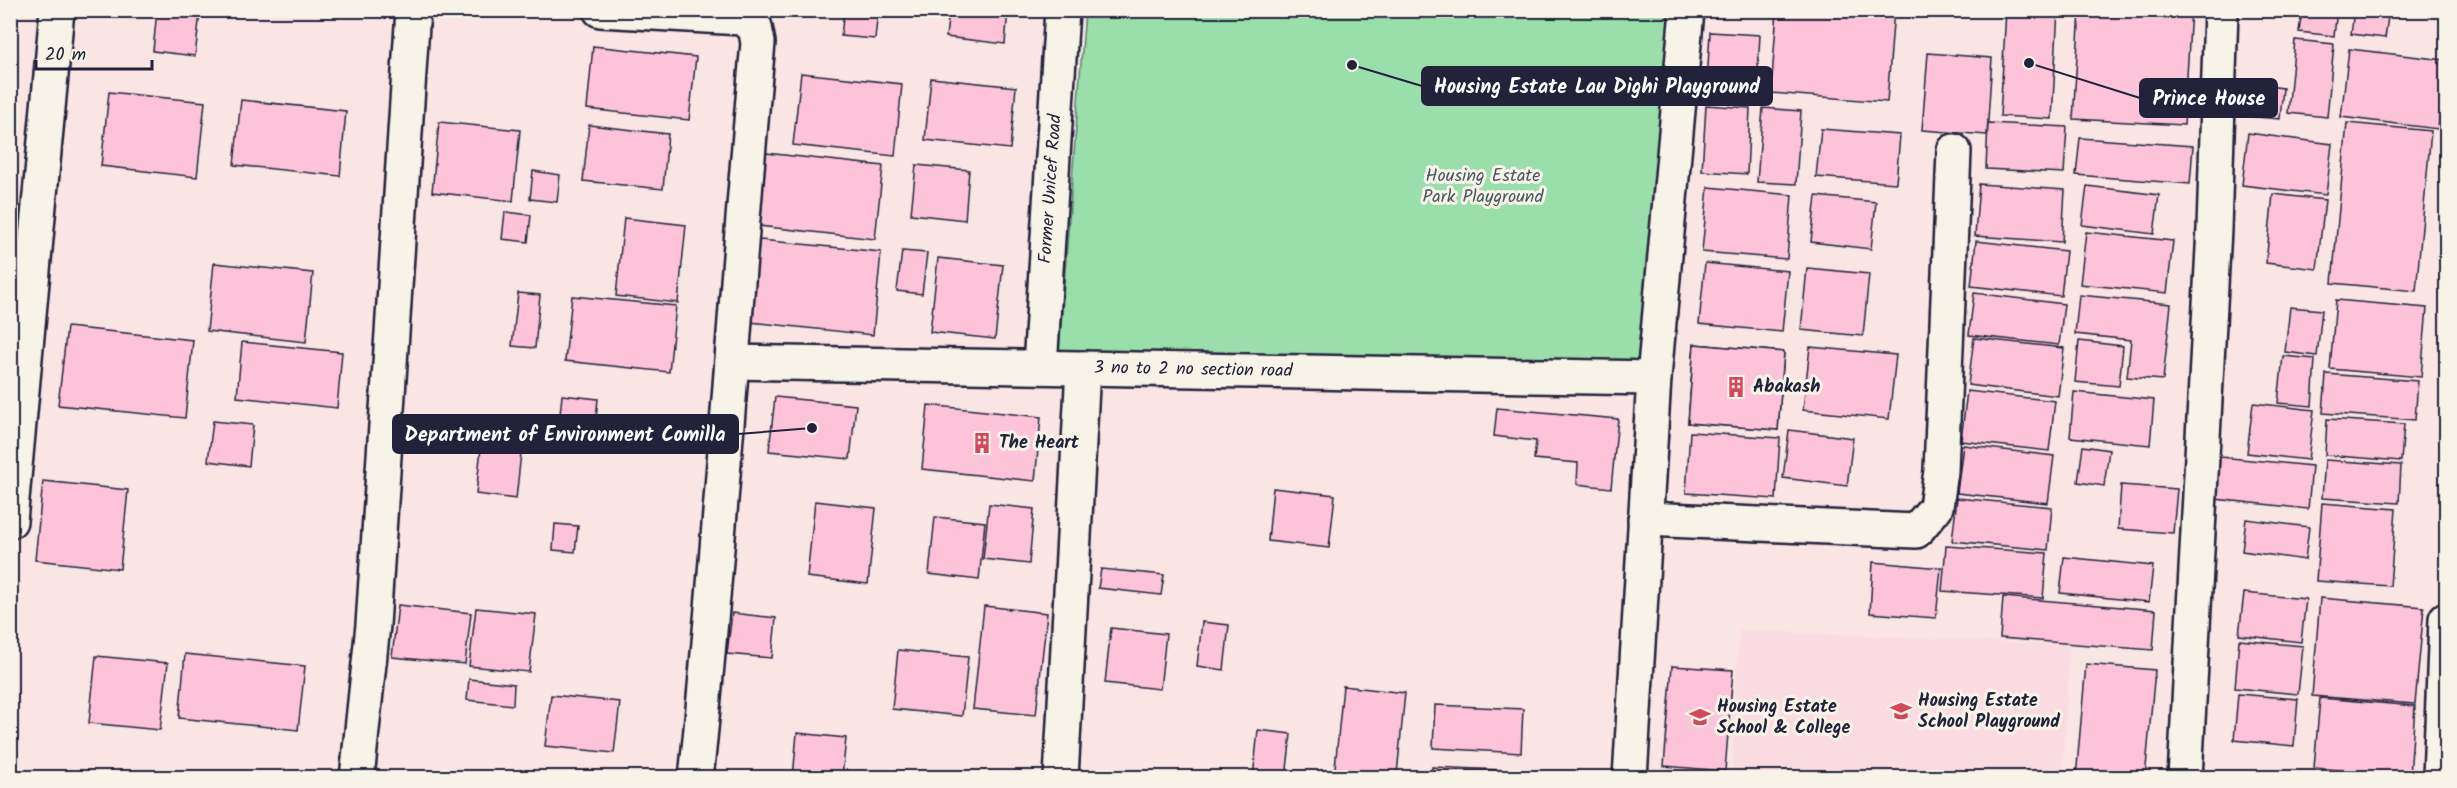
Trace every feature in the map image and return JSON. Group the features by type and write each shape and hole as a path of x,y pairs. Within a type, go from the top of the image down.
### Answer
{"street":[{"path":"10,521 57,10"},
{"path":"357,777 373,625 412,10"},
{"path":"600,10 742,18 755,27 758,43 744,193 720,528 696,777"},
{"name":"Former Unicef Road","path":"1040,367 1062,10"},
{"path":"1630,777 1654,378 1687,10"},
{"path":"2185,777 2214,229 2221,10"},
{"path":"1645,519 1916,531 1936,507 1941,459 1954,151"},
{"name":"3 no to 2 no section road","path":"732,362 1654,378"},
{"path":"1061,777 1083,368"},
{"path":"2440,777 2446,620"}],"shaded area":[{"name":"Housing Estate School Playground","path":"1739,630 2070,645 2062,777 1732,777"}],"green space":[{"name":"Housing Estate Park Playground","path":"1085,11 1680,11 1645,368 1059,350"}],"building":[{"path":"157,10 200,13 195,56 153,51"},
{"path":"844,10 878,10 875,39 841,36"},
{"path":"949,10 1008,10 1005,44 946,37"},
{"path":"1777,10 1894,10 1887,102 1771,93"},
{"path":"2006,10 2058,10 2052,119 2000,116"},
{"path":"2080,10 2191,10 2184,125 2073,119"},
{"path":"2302,10 2337,10 2334,36 2299,32"},
{"path":"2354,10 2389,10 2385,38 2351,34"},
{"path":"1710,32 1760,35 1756,103 1706,100"},
{"path":"2295,40 2334,44 2327,117 2288,113"},
{"path":"593,46 696,57 689,120 587,109"},
{"path":"2349,49 2445,60 2438,129 2341,117"},
{"path":"1928,53 1992,58 1987,135 1922,130"},
{"path":"801,73 902,84 895,156 793,145"},
{"path":"931,78 1016,87 1010,149 925,140"},
{"path":"2237,82 2283,88 2280,119 2233,115"},
{"path":"109,92 205,102 197,177 101,166"},
{"path":"241,100 346,111 340,176 234,165"},
{"path":"1706,105 1750,108 1747,174 1702,171"},
{"path":"1763,108 1801,111 1796,184 1757,182"},
{"path":"439,122 520,130 513,201 432,192"},
{"path":"1988,123 2067,127 2064,173 1986,169"},
{"path":"2347,123 2431,131 2416,291 2332,283"},
{"path":"589,125 668,134 663,189 583,181"},
{"path":"1821,129 1900,135 1896,183 1816,177"},
{"path":"2248,133 2332,144 2326,195 2242,185"},
{"path":"2080,138 2193,146 2190,184 2076,175"},
{"path":"766,153 883,166 875,239 759,226"},
{"path":"916,165 969,170 965,220 911,214"},
{"path":"533,171 560,175 557,202 530,199"},
{"path":"1979,184 2065,190 2062,242 1975,236"},
{"path":"2087,186 2159,195 2154,234 2082,225"},
{"path":"1708,187 1792,195 1787,259 1702,252"},
{"path":"2273,194 2325,200 2317,269 2266,263"},
{"path":"1816,196 1876,202 1871,249 1811,242"},
{"path":"505,212 531,215 528,242 502,239"},
{"path":"624,218 686,225 678,303 616,296"},
{"path":"2086,232 2173,241 2167,293 2080,284"},
{"path":"749,239 881,252 873,335 740,321"},
{"path":"1976,241 2066,251 2061,296 1971,286"},
{"path":"902,251 927,253 922,294 897,291"},
{"path":"938,258 1003,265 995,339 930,332"},
{"path":"214,263 313,273 306,342 207,331"},
{"path":"1705,263 1788,271 1782,332 1699,324"},
{"path":"1807,268 1869,274 1863,336 1801,330"},
{"path":"518,293 540,295 535,348 512,346"},
{"path":"1974,293 2064,304 2059,345 1969,335"},
{"path":"2079,295 2171,304 2163,380 2127,377 2131,340 2075,334"},
{"path":"572,296 676,306 669,372 565,361"},
{"path":"2336,300 2427,308 2421,377 2330,369"},
{"path":"2290,307 2322,310 2317,356 2285,352"},
{"path":"67,327 193,340 185,418 58,405"},
{"path":"1974,338 2064,348 2058,396 1968,385"},
{"path":"2079,341 2123,346 2119,386 2075,382"},
{"path":"242,342 342,352 337,408 237,397"},
{"name":"Abakash","path":"1694,344 1784,352 1778,430 1688,423"},
{"name":"Abakash","path":"1694,344 1784,352 1778,430 1688,423"},
{"path":"1810,347 1896,355 1889,419 1803,410"},
{"path":"2283,356 2315,359 2312,406 2278,403"},
{"path":"2326,374 2418,381 2415,420 2323,413"},
{"path":"1967,391 2055,401 2049,451 1961,441"},
{"path":"2074,392 2154,400 2150,445 2070,437"},
{"path":"562,395 598,399 594,439 558,435"},
{"path":"775,397 856,405 850,459 769,451"},
{"path":"2253,403 2314,410 2308,460 2247,453"},
{"name":"The Heart","path":"928,405 1041,417 1035,481 922,469"},
{"path":"1497,408 1618,419 1611,488 1577,484 1578,463 1534,459 1536,441 1494,436"},
{"path":"2327,419 2404,424 2401,461 2325,455"},
{"path":"213,421 253,425 249,466 208,461"},
{"path":"1789,430 1853,438 1847,486 1783,478"},
{"path":"1690,432 1780,438 1776,499 1686,493"},
{"path":"1963,445 2054,456 2048,503 1957,493"},
{"path":"2083,446 2109,450 2104,486 2078,482"},
{"path":"481,448 521,453 516,499 476,494"},
{"path":"2220,457 2312,466 2308,509 2215,499"},
{"path":"2325,460 2401,465 2399,503 2322,498"},
{"path":"43,481 128,490 120,569 35,560"},
{"path":"2121,485 2177,489 2173,533 2118,529"},
{"path":"1273,488 1335,495 1329,548 1268,541"},
{"path":"1957,498 2052,507 2048,550 1952,541"},
{"path":"815,501 876,508 868,584 807,577"},
{"path":"2322,503 2396,509 2390,586 2316,581"},
{"path":"989,504 1034,509 1029,564 983,559"},
{"path":"935,517 985,522 979,580 929,574"},
{"path":"2246,519 2309,527 2305,560 2242,551"},
{"path":"555,524 578,526 575,552 553,550"},
{"path":"1946,546 2047,553 2043,598 1942,591"},
{"path":"2064,557 2153,566 2149,602 2060,593"},
{"path":"1873,562 1941,568 1936,618 1870,613"},
{"path":"1101,569 1164,575 1161,595 1098,588"},
{"path":"2244,593 2306,599 2301,642 2239,635"},
{"path":"2003,597 2156,610 2153,650 2000,638"},
{"path":"2320,598 2424,607 2415,704 2312,696"},
{"path":"398,605 471,613 465,664 392,657"},
{"path":"984,606 1047,613 1036,715 973,709"},
{"path":"476,608 536,614 529,672 469,666"},
{"path":"732,613 776,618 772,658 727,654"},
{"path":"1202,622 1229,625 1224,670 1197,666"},
{"path":"1111,628 1166,634 1160,689 1105,683"},
{"path":"2239,640 2303,646 2298,694 2235,688"},
{"path":"898,650 968,657 962,716 892,709"},
{"path":"185,654 305,666 298,730 179,718"},
{"path":"96,656 168,663 160,730 89,723"},
{"path":"2086,664 2155,670 2145,778 2076,778"},
{"path":"1672,666 1733,670 1725,771 1664,766"},
{"path":"469,679 514,684 513,705 467,700"},
{"path":"1343,686 1405,693 1397,774 1335,768"},
{"path":"2238,694 2298,699 2294,746 2234,740"},
{"path":"551,695 620,702 614,753 545,746"},
{"path":"2320,698 2415,706 2410,776 2314,768"},
{"path":"1435,705 1523,709 1521,753 1433,748"},
{"path":"1258,730 1291,734 1286,778 1253,778"},
{"path":"797,733 846,738 842,778 793,778"},
{"path":"1432,767 1593,774 1593,778 1431,778"}],"place":[{"name":"Prince House","path":"2029,63"},
{"name":"Housing Estate Lau Dighi Playground","path":"1352,65"},
{"name":"Abakash","path":"1736,387"},
{"name":"Department of Environment Comilla","path":"812,428"},
{"name":"The Heart","path":"982,443"},
{"name":"Housing Estate School Playground","path":"1901,711"},
{"name":"Housing Estate School & College","path":"1700,717"}]}
